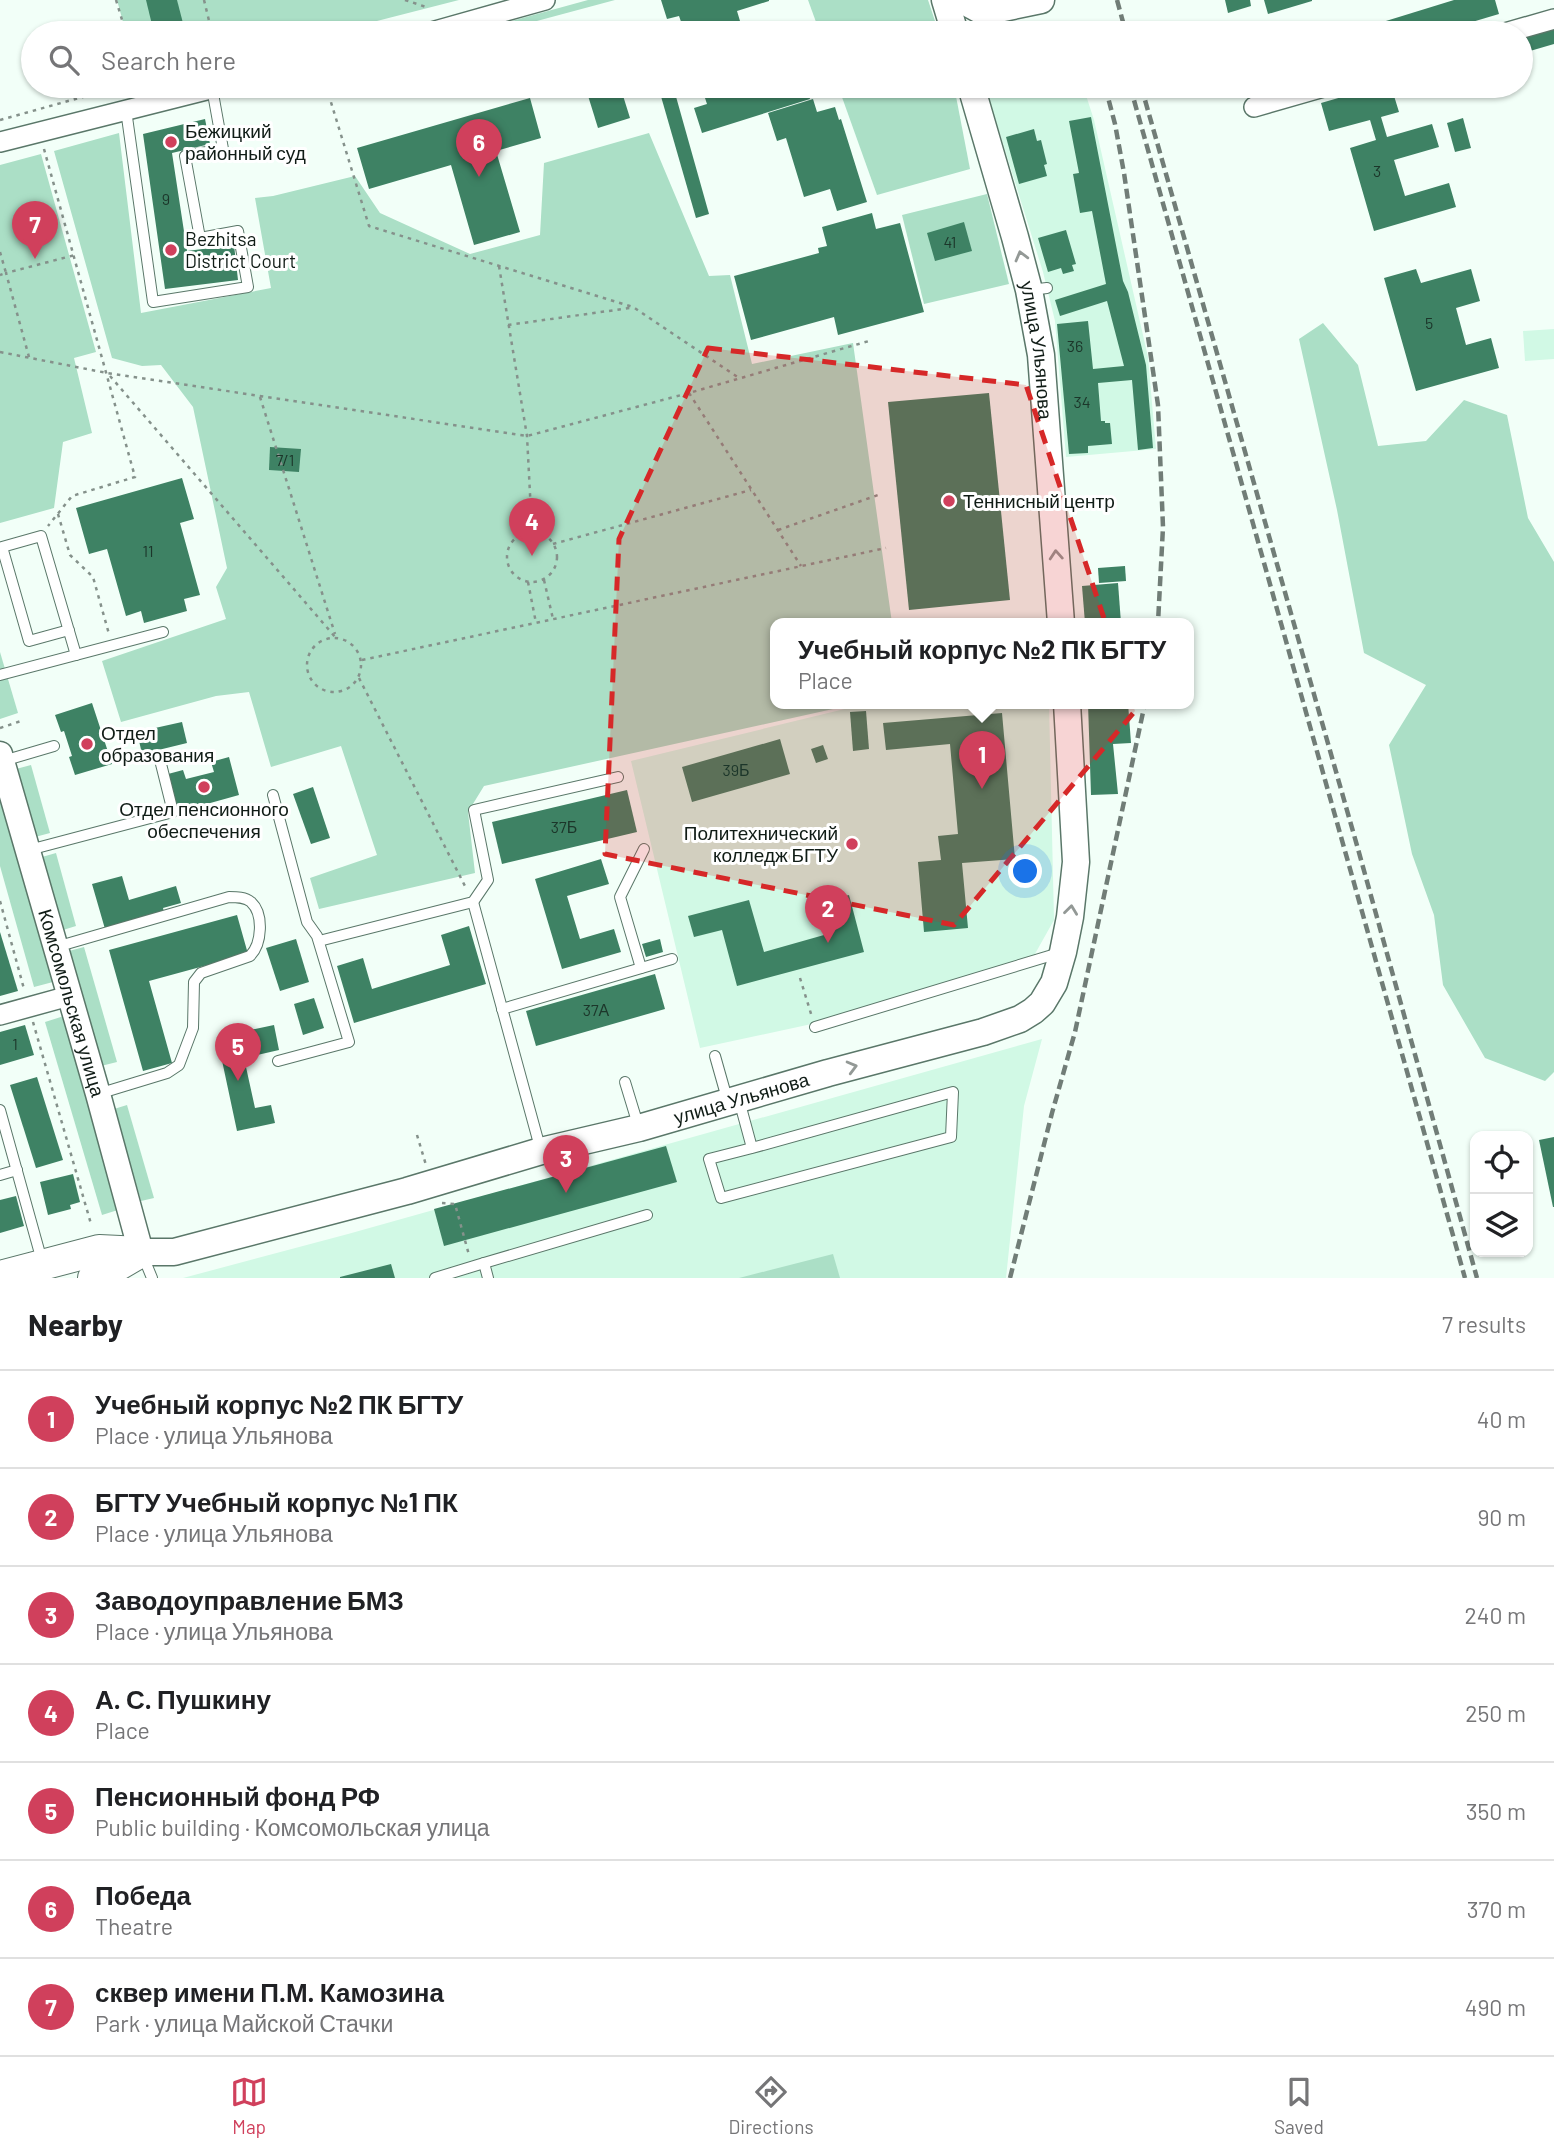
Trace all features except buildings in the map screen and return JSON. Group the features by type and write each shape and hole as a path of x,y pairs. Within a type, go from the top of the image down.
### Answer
{"main road":[{"path":"945,0 951,21"},
{"path":"973,14 1041,0"},
{"name":"улица Ульянова","path":"975,98 1038,289 1061,618"},
{"name":"улица Ульянова","path":"93,1278 146,1265 174,1252 541,1151 639,1128 983,1032 1033,1012 1055,983 1070,917 1076,862 1067,709"},
{"name":"улица Ульянова","path":"0,1276 99,1250 146,1265"}],"street":[{"path":"471,21 545,0"},
{"path":"1533,25 1554,19"},
{"path":"0,142 173,98"},
{"path":"1254,107 1286,98"},
{"name":"Комсомольская улица","path":"2,764 146,1265"},
{"path":"0,1015 69,996"}],"lane":[{"path":"126,110 153,303 248,287 238,231 200,238 187,170 185,156 223,149 218,98"},
{"path":"69,630 29,641 2,547 41,536 69,630 76,655"},
{"path":"0,675 163,632"},
{"path":"2,764 54,746"},
{"path":"28,850 173,812 159,756"},
{"path":"319,941 473,902 488,880 474,810 618,777"},
{"path":"273,795 307,922 319,941 349,1042 278,1061"},
{"path":"641,968 620,897 644,849"},
{"path":"56,947 229,897 246,898 251,902 260,926 261,934 250,956 196,976 193,1028 179,1065 167,1073 97,1094"},
{"path":"473,902 541,1151"},
{"path":"815,1027 1063,952"},
{"path":"502,1009 672,959"},
{"path":"715,1056 751,1148"},
{"path":"625,1082 639,1128"},
{"path":"953,1092 951,1137 721,1198 709,1160 751,1148 953,1092"},
{"path":"0,1110 43,1265"},
{"path":"0,1175 17,1170"},
{"path":"435,1278 647,1215"},
{"path":"484,1263 488,1278"}],"path":[{"path":"117,0 123,21"},
{"path":"204,0 209,21"},
{"path":"404,0 429,8"},
{"path":"0,120 79,98"},
{"path":"330,98 369,226 633,307 739,378"},
{"path":"41,536 72,496 135,477 44,149"},
{"path":"0,252 30,358"},
{"path":"0,275 75,255"},
{"path":"499,266 527,436 532,532"},
{"path":"507,326 633,307"},
{"path":"0,352 107,373 527,436 869,341"},
{"path":"107,373 336,638"},
{"path":"689,393 801,566"},
{"path":"260,396 336,638"},
{"path":"554,544 751,490"},
{"path":"778,530 881,494"},
{"path":"58,514 70,555 93,577 112,646"},
{"path":"532,532 548,537 554,544 558,560 555,568 544,580 528,582 520,579 509,567 507,551 516,537 532,532"},
{"path":"362,660 886,548"},
{"path":"544,580 553,619"},
{"path":"528,582 536,623"},
{"path":"327,639 345,639 353,644 362,660 362,669 354,685 338,693 321,689 309,676 308,658 318,643 327,639"},
{"path":"359,678 473,902"},
{"path":"0,728 24,720"},
{"path":"0,901 90,1224"},
{"path":"800,978 815,1027"},
{"path":"416,1135 436,1203 455,1204 473,1266"}],"highlighted area":[{"path":"708,348 1026,385 1135,711 954,925 605,854 619,539"}],"shaded area":[{"path":"117,0 459,0 377,21 123,21"},
{"path":"588,0 615,0 537,21 512,21"},
{"path":"808,0 928,0 935,21 816,21"},
{"path":"842,98 956,98 970,169 877,195"},
{"path":"989,98 1087,98 1148,357 1156,449 1066,457 1055,321 1043,272"},
{"path":"119,133 141,313 271,288 255,198 355,176 380,213 470,254 540,235 544,163 649,133 709,276 730,275 752,364 853,343 891,618 770,618 770,709 833,709 484,786 468,812 475,873 319,909 310,878 377,855 341,746 271,767 249,692 216,696 121,722 102,661 226,619 216,587 227,568 193,407 161,365 142,366 112,358 54,151"},
{"path":"41,154 96,352 74,358 92,433 63,442 54,508 0,523 0,165"},
{"path":"987,194 1009,284 924,304 902,215"},
{"path":"1323,323 1358,365 1378,446 1426,441 1464,400 1507,415 1528,518 1554,562 1554,1072 1545,1081 1485,1058 1443,985 1434,915 1412,854 1389,745 1426,685 1364,653 1337,510 1299,339"},
{"path":"1554,329 1554,359 1525,361 1523,331"},
{"path":"0,652 18,713 0,719"},
{"name":"Политехнический колледж БГТУ","path":"845,709 1049,709 1054,920 1031,961 969,983 807,1025 700,1048 631,761"},
{"path":"31,765 50,833 35,837 16,769"},
{"path":"0,794 53,982 34,987 0,866"},
{"path":"56,853 76,926 63,930 42,857"},
{"path":"84,947 117,1062 101,1066 69,951"},
{"path":"64,1016 121,1209 102,1215 45,1022"},
{"path":"1042,1039 1024,1106 1006,1278 183,1278 348,1234"},
{"path":"127,1105 154,1198 141,1201 114,1109"},
{"path":"833,1254 840,1278 739,1278"}],"railway":[{"path":"1117,0 1123,21"},
{"path":"1108,98 1124,173 1158,405 1163,527 1158,618"},
{"path":"1133,98 1465,1278"},
{"path":"1144,98 1477,1278"},
{"path":"1010,1278 1075,1032 1144,709"}],"place":[{"name":"Бежицкий районный суд","path":"171,142"},
{"name":"Победа","path":"479,177"},
{"name":"Bezhitsa District Court","path":"171,250"},
{"name":"сквер имени П.М. Камозина","path":"35,259"},
{"name":"Теннисный центр","path":"949,501"},
{"name":"А. С. Пушкину","path":"532,556"},
{"name":"Отдел образования","path":"87,744"},
{"name":"Отдел пенсионного обеспечения","path":"204,787"},
{"name":"Учебный корпус №2 ПК БГТУ","path":"982,789"},
{"name":"Политехнический колледж БГТУ","path":"852,844"},
{"name":"БГТУ Учебный корпус №1 ПК","path":"828,943"},
{"name":"Пенсионный фонд РФ","path":"238,1081"},
{"name":"Заводоуправление БМЗ","path":"566,1193"}]}
